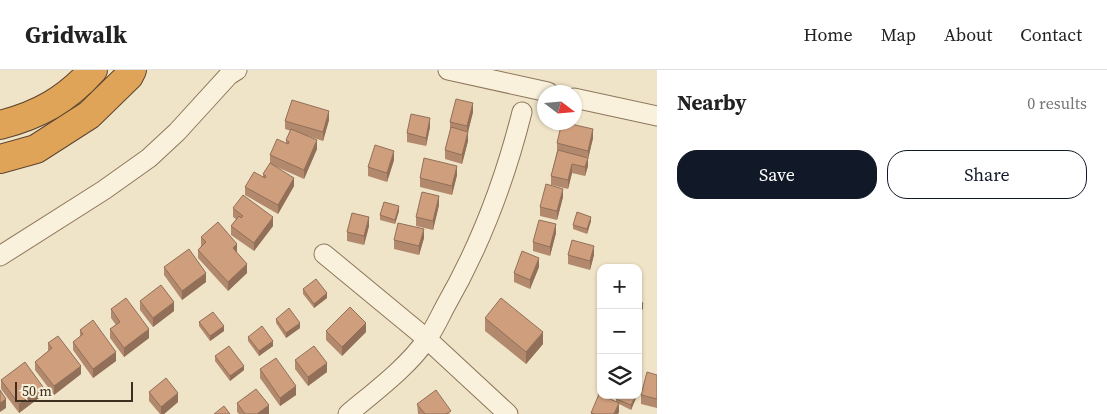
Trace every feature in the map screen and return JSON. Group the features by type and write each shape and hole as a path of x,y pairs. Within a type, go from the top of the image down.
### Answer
{"highway":[{"path":"0,125 24,119 65,98 93,70"},
{"path":"0,160 36,149 89,116 129,76 132,70"}],"street":[{"path":"0,256 104,190 149,158 177,132 229,75 237,70"},
{"path":"448,70 537,90"},
{"path":"582,100 657,116"},
{"path":"348,414 394,375 427,339 462,278 491,214 504,179 522,112"},
{"path":"324,254 427,339 508,414"}],"building":[{"path":"456,99 473,103 467,126 450,122"},
{"path":"292,100 329,111 323,132 285,121"},
{"path":"411,114 430,118 426,138 407,133"},
{"path":"451,127 468,132 462,155 445,150"},
{"path":"582,127 593,129 588,151 557,143 560,130 582,130"},
{"path":"291,129 317,140 304,170 270,155 277,139 288,144 289,142 286,140"},
{"path":"375,145 394,151 387,173 368,167"},
{"path":"558,150 588,158 585,167 572,164 568,180 551,176"},
{"path":"424,158 457,166 452,186 420,178"},
{"path":"270,163 294,178 278,205 245,187 254,172 265,178 266,176 263,174"},
{"path":"546,184 563,189 557,211 540,207"},
{"path":"422,192 439,196 433,221 416,217"},
{"path":"243,195 273,217 254,243 231,226 239,216 241,218 243,216 233,208"},
{"path":"384,202 399,206 395,220 380,215"},
{"path":"577,212 591,217 587,229 573,225"},
{"path":"352,213 369,217 364,236 347,232"},
{"path":"539,220 556,224 550,247 533,242"},
{"path":"218,222 237,244 233,248 247,264 228,282 198,250 206,242 201,237"},
{"path":"398,223 424,229 419,246 394,240"},
{"path":"572,240 594,246 590,261 568,255"},
{"path":"189,249 206,273 182,291 164,267"},
{"path":"522,251 539,258 530,280 514,273"},
{"path":"316,279 327,293 314,304 303,289"},
{"path":"161,285 174,302 153,318 140,301"},
{"path":"126,298 149,329 124,348 110,329 120,322 111,309"},
{"path":"501,298 543,332 526,352 485,318"},
{"path":"350,307 366,323 342,347 326,331"},
{"path":"289,308 300,323 286,333 276,319"},
{"path":"213,312 224,326 210,336 199,322"},
{"path":"93,320 116,352 93,369 73,342 83,334 80,330"},
{"path":"262,326 273,341 259,351 248,337"},
{"path":"58,336 81,366 54,386 35,362 52,348 48,343"},
{"path":"229,346 244,366 230,376 215,356"},
{"path":"314,346 327,363 308,377 295,360"},
{"path":"276,358 296,386 280,398 260,369"},
{"path":"25,362 43,387 19,404 1,380"},
{"path":"647,372 657,375 657,399 642,395"},
{"path":"166,378 178,393 161,407 149,392"},
{"path":"256,389 269,405 257,414 245,414 237,403"},
{"path":"0,390 6,399 0,403"},
{"path":"436,390 451,411 446,414 425,414 417,404"},
{"path":"597,399 610,399 619,403 614,414 591,413"},
{"path":"616,399 634,399 631,405"},
{"path":"224,406 230,414 214,414"}]}
